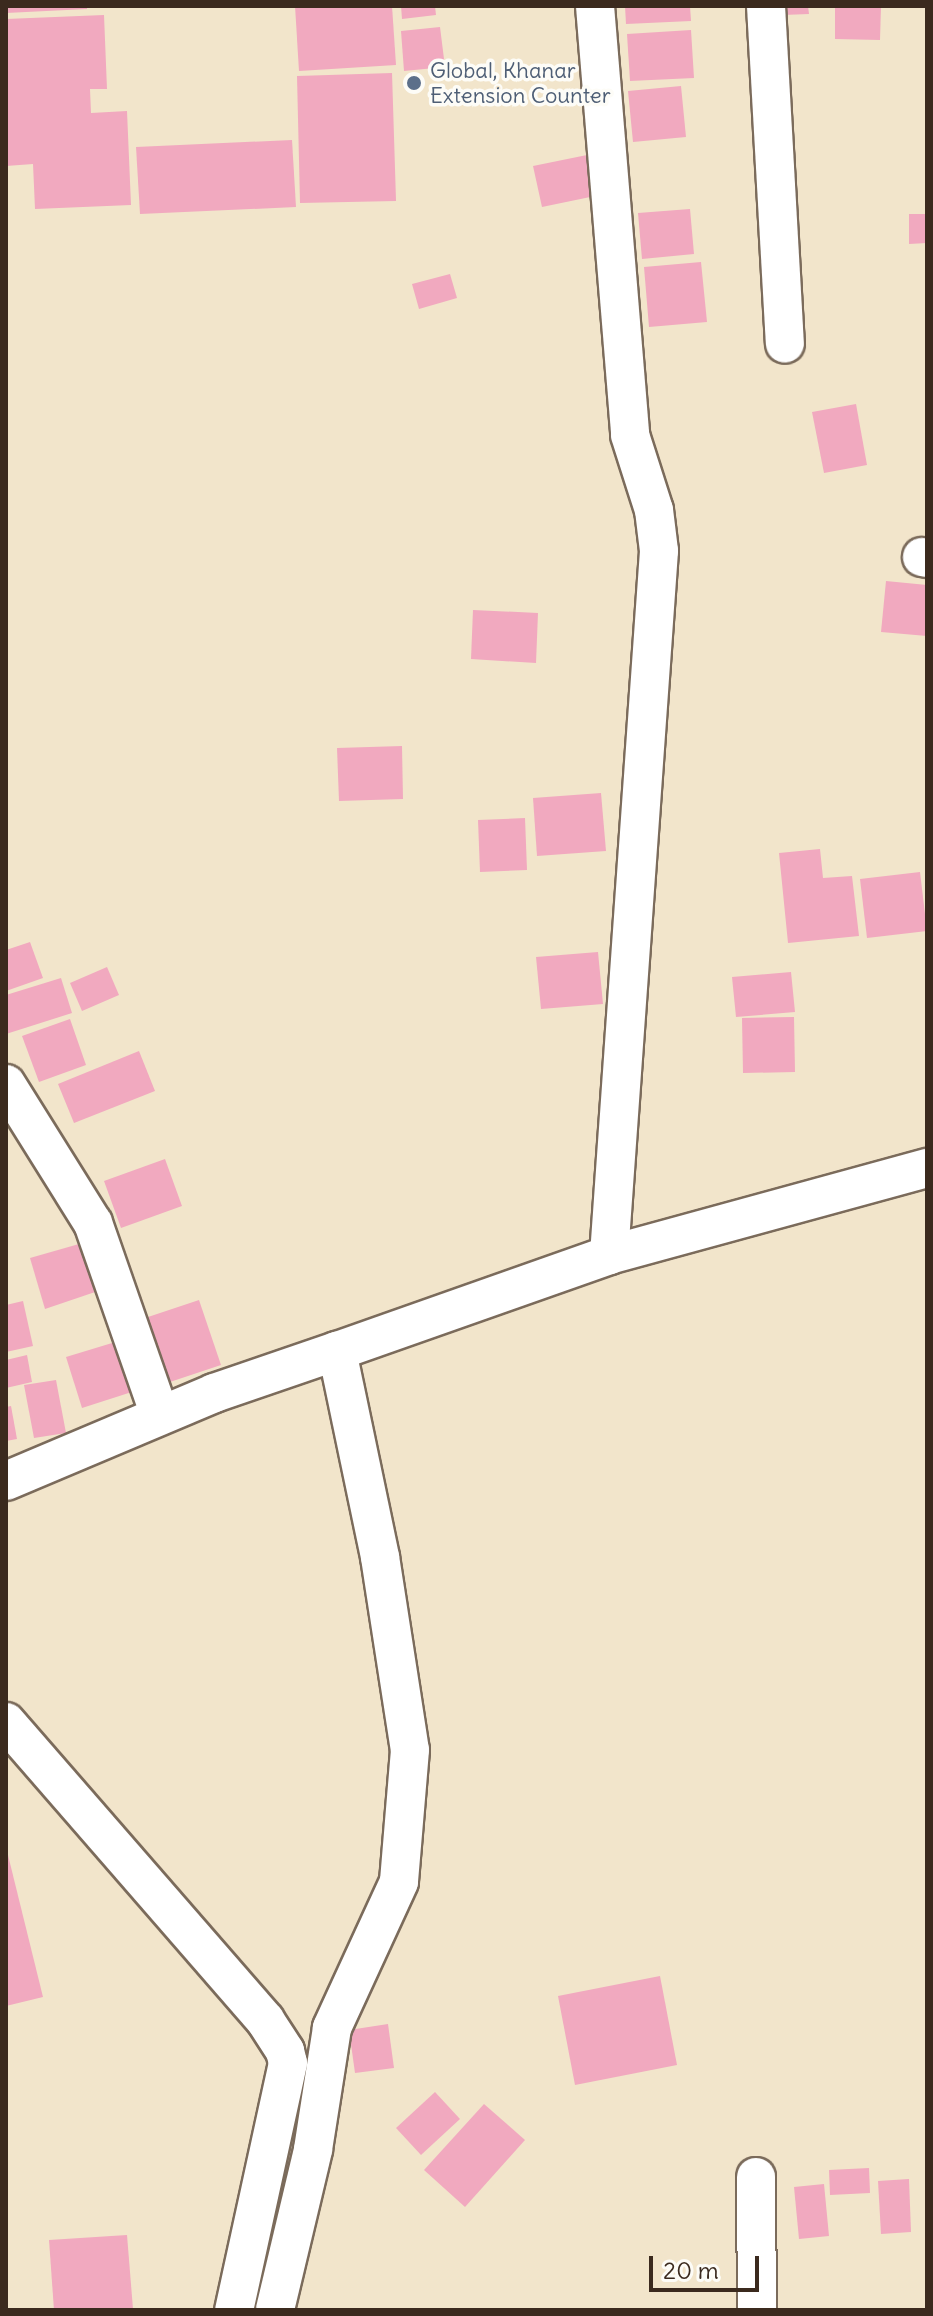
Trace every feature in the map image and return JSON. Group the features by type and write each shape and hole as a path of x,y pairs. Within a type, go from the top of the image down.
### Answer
{"street":[{"path":"595,6 630,435 654,510 659,551 609,1255"},
{"path":"766,6 785,343"},
{"path":"6,1084 93,1223 160,1415"},
{"path":"6,1481 160,1415 609,1255 927,1168"},
{"path":"275,2310 313,2150 332,2028 399,1882 410,1750 380,1557 337,1351"},
{"path":"6,1722 265,2020 285,2051 288,2063 234,2310"},
{"path":"756,2177 757,2310"}],"building":[{"path":"6,6 87,6 87,9 6,13"},
{"path":"295,6 392,6 396,65 299,71"},
{"path":"401,6 435,6 436,15 402,19"},
{"path":"625,6 690,6 691,21 626,24"},
{"path":"783,6 808,6 809,14 783,15"},
{"path":"835,6 881,6 880,40 835,39"},
{"path":"104,15 107,89 90,89 91,113 127,111 131,205 35,209 33,164 6,166 6,19"},
{"path":"440,27 445,67 404,71 401,31"},
{"path":"691,30 694,78 630,81 627,34"},
{"path":"392,73 396,201 300,203 297,76"},
{"path":"681,86 686,137 633,142 628,91"},
{"path":"292,140 296,207 140,214 136,147"},
{"path":"587,155 595,196 542,207 533,166"},
{"path":"690,209 694,254 642,259 638,213"},
{"path":"909,214 927,214 927,243 909,244"},
{"path":"701,262 707,322 649,327 644,267"},
{"path":"450,274 457,298 419,309 412,284"},
{"path":"856,404 867,465 824,473 812,412"},
{"path":"886,581 927,585 927,636 881,632"},
{"path":"473,610 538,613 536,663 471,659"},
{"path":"402,746 403,799 339,801 337,748"},
{"path":"601,793 606,851 537,856 533,798"},
{"path":"525,818 527,870 480,872 478,820"},
{"path":"820,849 823,878 852,876 859,936 788,943 779,853"},
{"path":"920,872 927,931 867,938 860,879"},
{"path":"30,942 43,978 6,991 6,950"},
{"path":"598,952 603,1004 541,1009 536,957"},
{"path":"107,967 119,995 82,1011 70,983"},
{"path":"791,972 795,1012 736,1017 732,977"},
{"path":"61,978 72,1013 6,1034 6,995"},
{"path":"794,1017 795,1072 743,1073 742,1018"},
{"path":"70,1019 86,1065 39,1082 22,1036"},
{"path":"139,1051 155,1091 74,1123 58,1084"},
{"path":"165,1159 182,1206 121,1228 104,1181"},
{"path":"86,1242 101,1290 45,1309 30,1258"},
{"path":"199,1300 221,1365 170,1382 148,1317"},
{"path":"23,1301 33,1346 6,1352 6,1305"},
{"path":"122,1340 138,1390 82,1408 66,1357"},
{"path":"27,1355 32,1382 6,1388 6,1360"},
{"path":"56,1380 66,1433 34,1438 24,1385"},
{"path":"11,1406 17,1439 6,1441 6,1407"},
{"path":"6,1847 43,1997 6,2006"},
{"path":"660,1976 677,2065 575,2085 558,1996"},
{"path":"388,2024 394,2068 355,2073 349,2030"},
{"path":"435,2092 460,2119 421,2155 396,2128"},
{"path":"484,2104 525,2140 465,2207 424,2170"},
{"path":"869,2168 870,2193 830,2195 829,2170"},
{"path":"909,2179 911,2232 881,2234 878,2181"},
{"path":"824,2184 829,2236 799,2239 794,2187"},
{"path":"127,2235 133,2309 54,2310 49,2240"}],"place":[{"name":"Global, Khanar Extension Counter","path":"414,83"}]}
